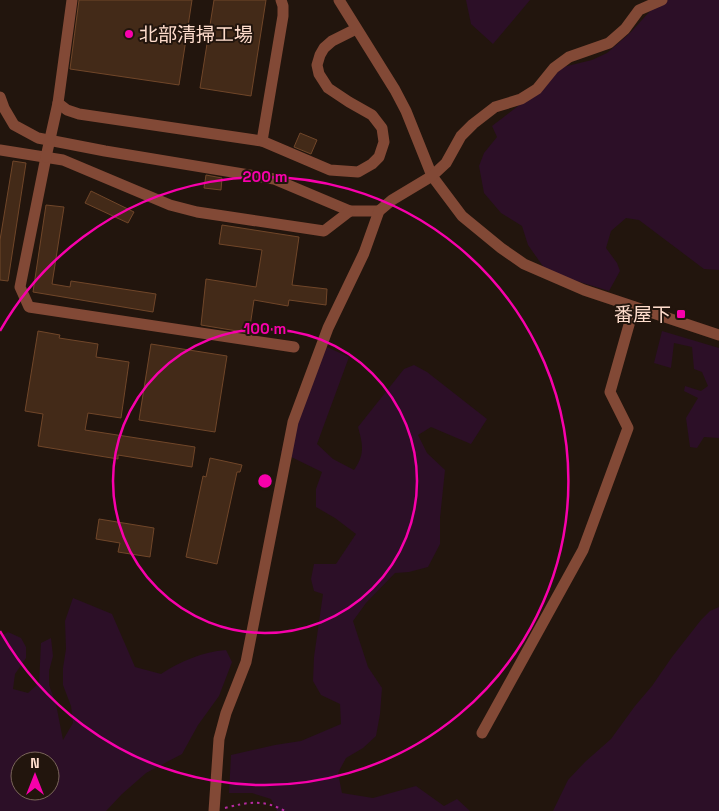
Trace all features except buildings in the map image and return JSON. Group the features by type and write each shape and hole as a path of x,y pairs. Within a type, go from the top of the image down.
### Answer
{"street":[{"path":"72,0 58,103 20,287 29,306 294,347"},
{"path":"262,141 283,16 281,0"},
{"path":"339,0 395,90 406,111 432,176 462,216 512,257 524,264 566,283 719,335"},
{"path":"219,810 219,739 226,713 246,662 293,422 328,328 364,253 379,211 392,200 432,176 446,163 460,136 495,107 521,99 536,89 554,68 569,57 609,43 625,29 640,10 662,0"},
{"path":"58,103 68,110 79,114 262,141 330,170 358,172 372,164 379,157 384,142 383,134 378,122 372,115 328,88 318,74 317,65 324,48 332,41 356,28"},
{"path":"0,97 14,125 38,138 274,180 350,211 379,211"},
{"path":"0,150 63,160 170,206 197,212 324,230 350,211"},
{"path":"482,733 583,550 628,428 610,392 634,307"}],"path":[{"path":"219,810 244,802 260,802 275,805 285,811"}],"shaded area":[{"path":"466,0 530,0 493,44 471,24"},
{"path":"668,0 719,0 719,270 704,269 639,220 626,218 611,231 606,248 617,263 620,271 609,291 547,272 528,245 522,226 501,213 484,193 479,166 484,153 497,137 492,126 535,93 563,67 592,60 607,53 631,32 651,10"},
{"path":"662,331 719,348 719,438 704,437 697,448 690,447 686,418 698,398 684,391 685,386 701,391 708,386 702,372 694,369 692,347 674,343 671,368 654,363"},
{"path":"318,343 349,357 317,444 333,459 354,470 360,459 362,449 358,427 404,369 414,365 427,372 487,419 471,444 431,427 418,435 427,453 445,470 440,518 440,544 428,567 409,572 395,573 366,603 353,621 368,667 382,688 380,714 376,736 363,748 346,758 338,773 342,793 373,798 416,786 444,806 457,799 470,811 277,811 271,799 252,793 229,793 231,755 301,741 341,724 340,704 321,695 313,681 314,657 323,594 314,591 311,579 314,564 336,564 356,534 335,518 316,507 316,489 322,472 281,452 305,391"},
{"path":"73,598 112,614 135,667 161,674 192,658 226,650 232,662 219,696 198,725 182,754 146,773 106,811 0,811 0,637 8,632 21,638 26,647 26,658 15,674 13,689 28,693 39,683 41,643 51,638 53,656 49,671 49,685 56,704 63,740 73,723 71,706 63,685 66,649 65,621"},
{"path":"719,607 719,811 553,811 568,780 611,739 701,620 710,611"}],"place":[{"name":"北部清掃工場","path":"129,34"},
{"name":"番屋下","path":"681,314"}]}
